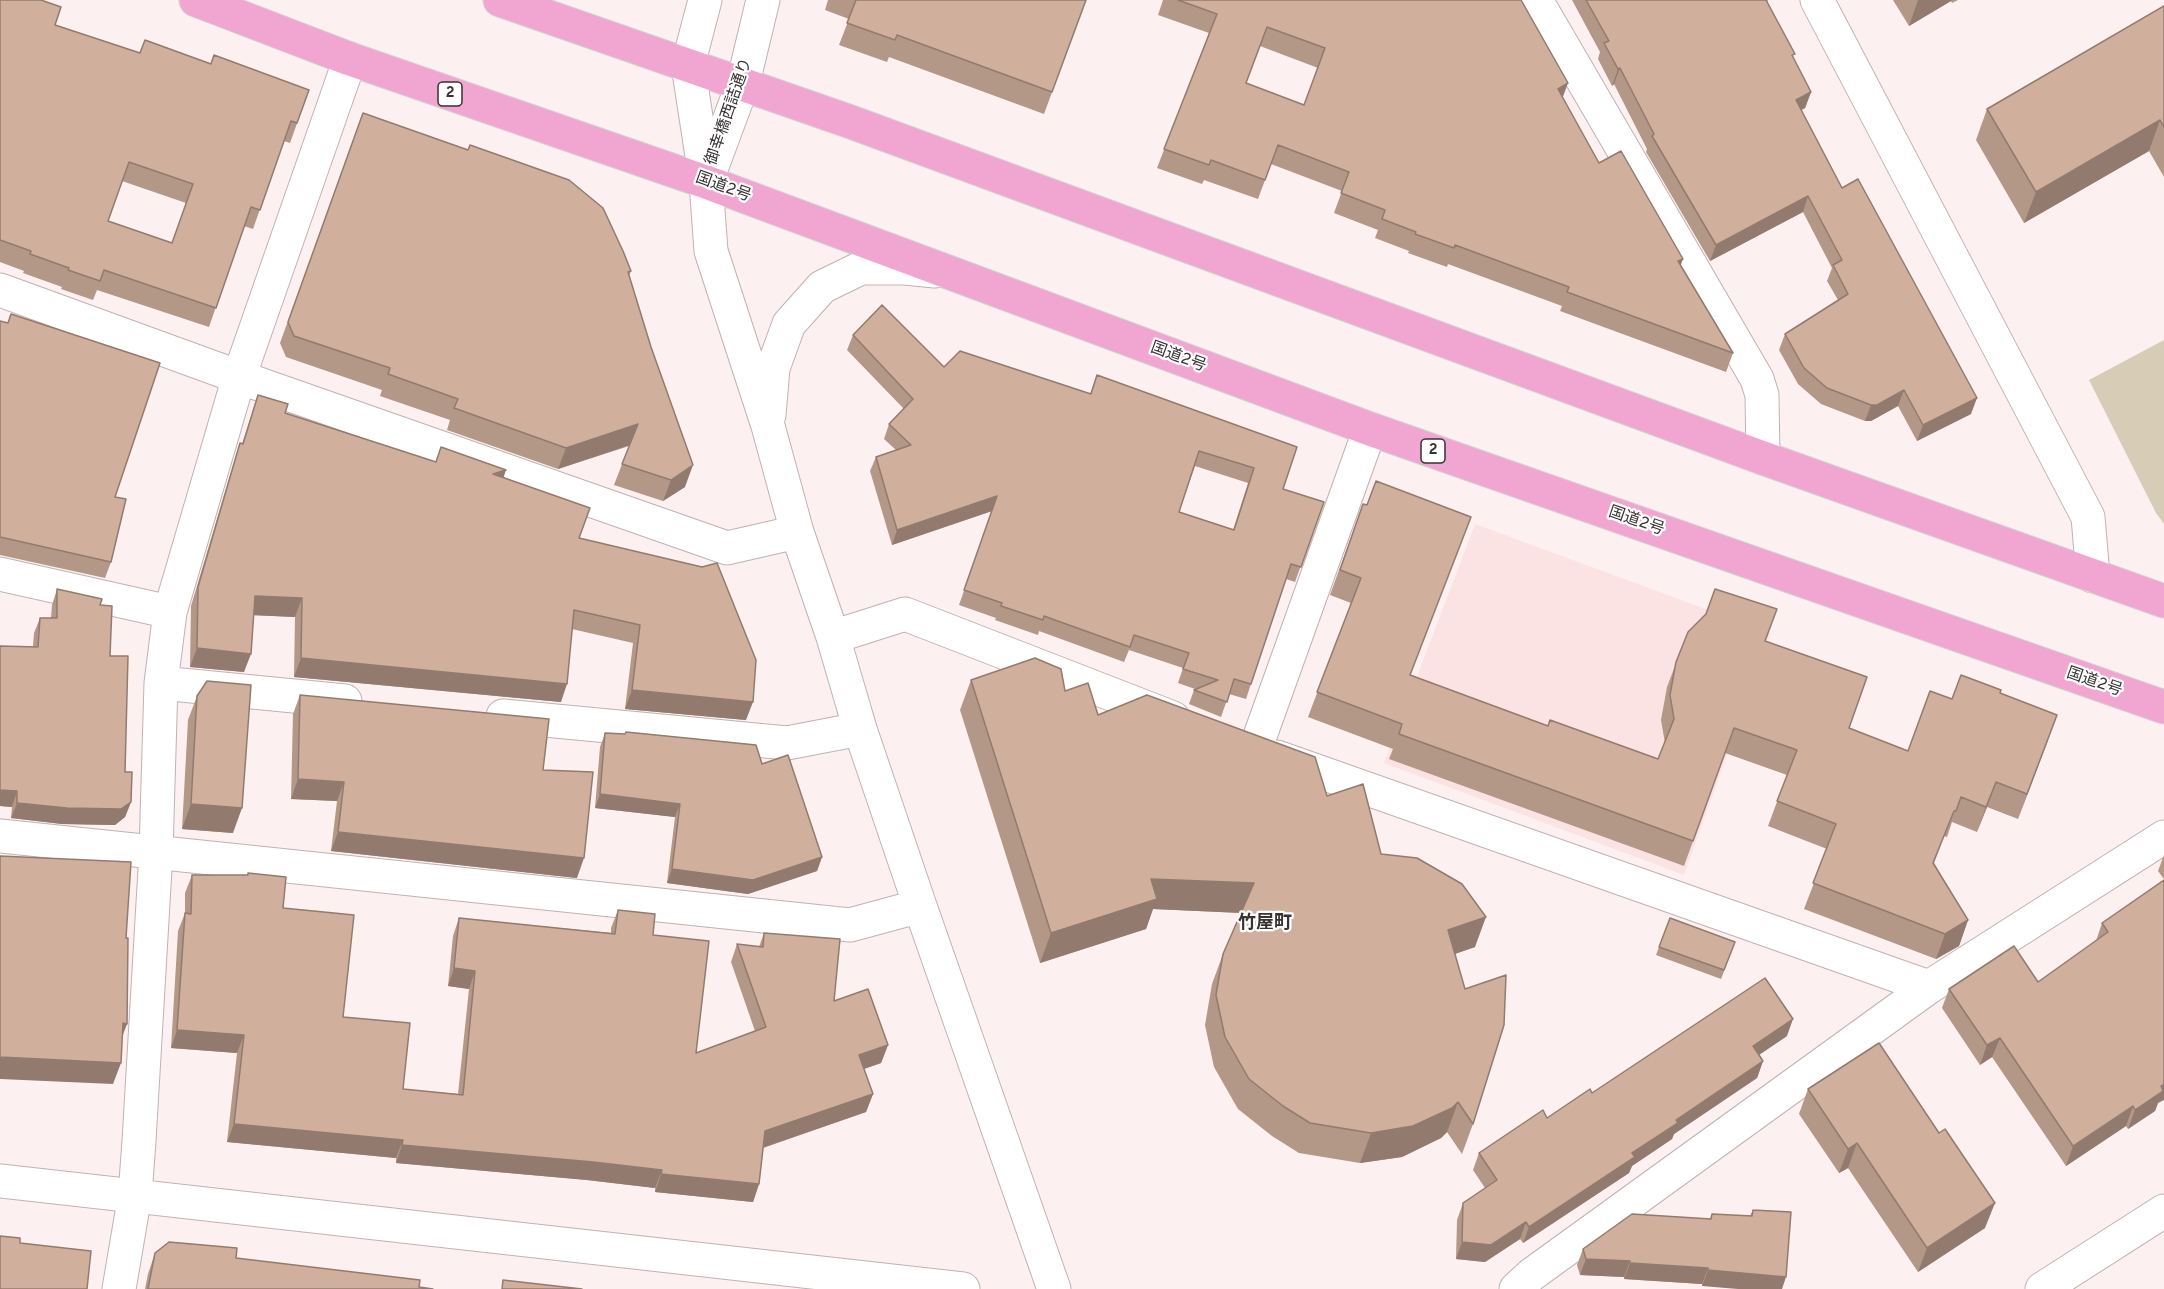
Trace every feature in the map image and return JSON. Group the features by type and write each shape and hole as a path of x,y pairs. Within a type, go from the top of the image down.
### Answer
{"highway":[{"name":"国道2号","path":"196,0 350,59 706,182 1370,429 2164,707"},
{"path":"500,0 743,83 1763,458 2164,601"}],"street":[{"name":"御幸橋西詰通り","path":"705,0 688,65 706,182"},
{"name":"御幸橋西詰通り","path":"706,182 743,83 763,0"},
{"path":"1536,0 1757,379 1762,395 1763,458"},
{"path":"1817,0 2088,517 2093,576"},
{"path":"119,1289 135,1195 156,852 161,683 170,612 238,377 350,59"},
{"path":"706,182 711,251 768,426 797,532 834,637 860,729 920,906 1054,1289"},
{"path":"768,426 773,368 789,324 822,287 861,268 904,268 948,272"},
{"path":"0,290 238,377 727,548 797,532"},
{"path":"1370,429 1244,746 1929,987"},
{"path":"0,574 170,612"},
{"path":"834,637 905,615 1200,729"},
{"path":"161,683 374,704"},
{"path":"468,713 787,743 860,729"},
{"path":"0,836 849,925 920,906"},
{"path":"1516,1289 1531,1275 1929,987 2164,837"},
{"path":"0,1181 963,1289"},
{"path":"2042,1289 2164,1211"}],"shaded area":[{"path":"2164,340 2164,524 2156,513 2089,380"},
{"path":"1475,524 1771,633 1684,875 1384,763"}],"building":[{"path":"0,0 41,0 61,7 55,25 140,53 145,40 211,64 214,55 309,90 297,123 291,121 260,210 251,207 216,308 104,270 100,281 68,270 69,268 30,254 31,251 0,240","holes":["129,162 193,184 172,243 108,221"]},
{"path":"856,0 1086,0 1052,92 897,35 895,40 847,23"},
{"path":"1178,0 1521,0 1568,83 1558,89 1599,163 1621,151 1683,259 1678,261 1733,353 1567,292 1569,287 1455,245 1454,248 1415,234 1416,232 1382,219 1385,210 1341,193 1349,172 1278,145 1265,180 1211,160 1209,165 1164,149 1217,14","holes":["1267,27 1325,48 1304,105 1246,83"]},
{"path":"1586,0 1766,0 1795,54 1792,55 1811,92 1796,100 1842,188 1858,179 1977,398 1923,425 1904,390 1877,405 1871,405 1827,388 1804,368 1785,334 1848,294 1833,265 1842,260 1808,196 1716,245 1652,136 1654,134 1620,68 1618,69 1604,43 1609,41"},
{"path":"2164,6 2164,127 2160,120 2036,192 1987,109"},
{"path":"363,113 468,150 470,145 569,180 603,208 631,271 628,272 651,347 693,465 671,480 622,464 638,424 566,448 454,408 458,399 388,374 390,368 294,336 288,322"},
{"path":"882,305 944,367 960,351 1091,394 1097,375 1297,447 1283,489 1324,502 1301,567 1291,564 1251,684 1234,679 1227,702 1194,690 1218,680 1183,669 1189,653 1134,635 1130,647 1044,616 1043,620 1001,606 1002,603 964,590 997,496 897,530 876,457 911,445 889,424 913,399 853,335","holes":["1199,451 1254,468 1234,530 1179,512"]},
{"path":"11,314 160,363 115,497 126,499 111,562 0,537 0,321 8,323"},
{"path":"258,395 288,404 285,413 436,462 441,447 506,470 493,474 590,508 579,538 702,567 717,563 756,660 753,702 632,690 640,625 574,610 567,684 301,658 302,598 255,596 251,654 197,648 198,587 240,443 243,444"},
{"path":"1376,481 1471,517 1410,675 1548,726 1550,720 1658,759 1674,719 1670,695 1676,662 1688,632 1706,614 1715,589 1777,609 1765,641 1867,677 1849,728 1908,751 1930,691 1952,699 1961,675 2057,715 2027,794 1996,782 1986,807 1961,797 1954,811 1933,863 1968,920 1945,934 1813,883 1836,824 1777,801 1797,750 1734,728 1693,841 1399,734 1402,724 1317,692 1361,578 1340,570 1363,504 1367,505"},
{"path":"57,589 102,599 100,605 112,606 110,656 128,656 125,772 132,772 131,802 121,809 67,808 17,803 17,791 0,790 0,646 38,647 40,618 57,618"},
{"path":"1035,658 1061,669 1065,691 1088,683 1098,715 1147,695 1315,757 1327,796 1363,784 1381,854 1417,858 1462,884 1486,917 1448,930 1465,989 1506,975 1504,1025 1473,1124 1458,1102 1452,1108 1413,1126 1371,1133 1310,1123 1283,1106 1249,1079 1225,1037 1216,995 1223,954 1254,883 1151,879 1157,899 1051,933 971,680"},
{"path":"207,681 251,685 242,808 191,804 197,696"},
{"path":"300,695 549,719 543,770 593,772 584,858 338,832 344,782 298,779"},
{"path":"626,732 756,745 762,764 788,755 822,857 753,880 672,869 680,804 600,794 605,733 625,734"},
{"path":"0,856 131,862 126,938 128,938 127,1024 123,1023 121,1063 0,1057"},
{"path":"248,873 286,877 283,908 354,915 343,1017 410,1023 403,1089 463,1095 475,971 454,968 459,918 615,934 618,910 655,914 653,935 709,941 696,1053 766,1027 737,944 763,947 764,933 840,939 834,1001 868,989 888,1045 859,1055 873,1094 765,1131 759,1184 661,1174 662,1170 593,1162 402,1145 403,1140 234,1124 244,1035 177,1030 185,913 191,914 192,875 248,875"},
{"path":"2164,880 2164,1084 2161,1086 2163,1091 2135,1110 2133,1106 2073,1146 2000,1038 1987,1045 1949,989 2014,946 2038,982 2108,932 2102,923"},
{"path":"1670,918 1735,942 1724,970 1659,947"},
{"path":"1765,978 1793,1019 1753,1046 1763,1061 1676,1120 1678,1123 1632,1153 1635,1157 1529,1227 1526,1222 1491,1245 1462,1242 1463,1203 1497,1180 1479,1153 1543,1110 1547,1118 1590,1089 1592,1093"},
{"path":"1879,1043 1939,1133 1945,1129 1995,1203 1927,1248 1857,1143 1848,1149 1808,1089"},
{"path":"1753,1210 1791,1212 1786,1277 1708,1270 1708,1268 1586,1259 1583,1249 1632,1214 1711,1219 1712,1214 1752,1216"},
{"path":"0,1236 20,1238 20,1243 91,1251 87,1289 0,1289"},
{"path":"169,1242 237,1248 236,1258 420,1280 419,1287 433,1289 148,1289 155,1253"},
{"path":"503,1280 582,1289 502,1289"}],"district":[{"name":"竹屋町","path":"1265,924"}]}
